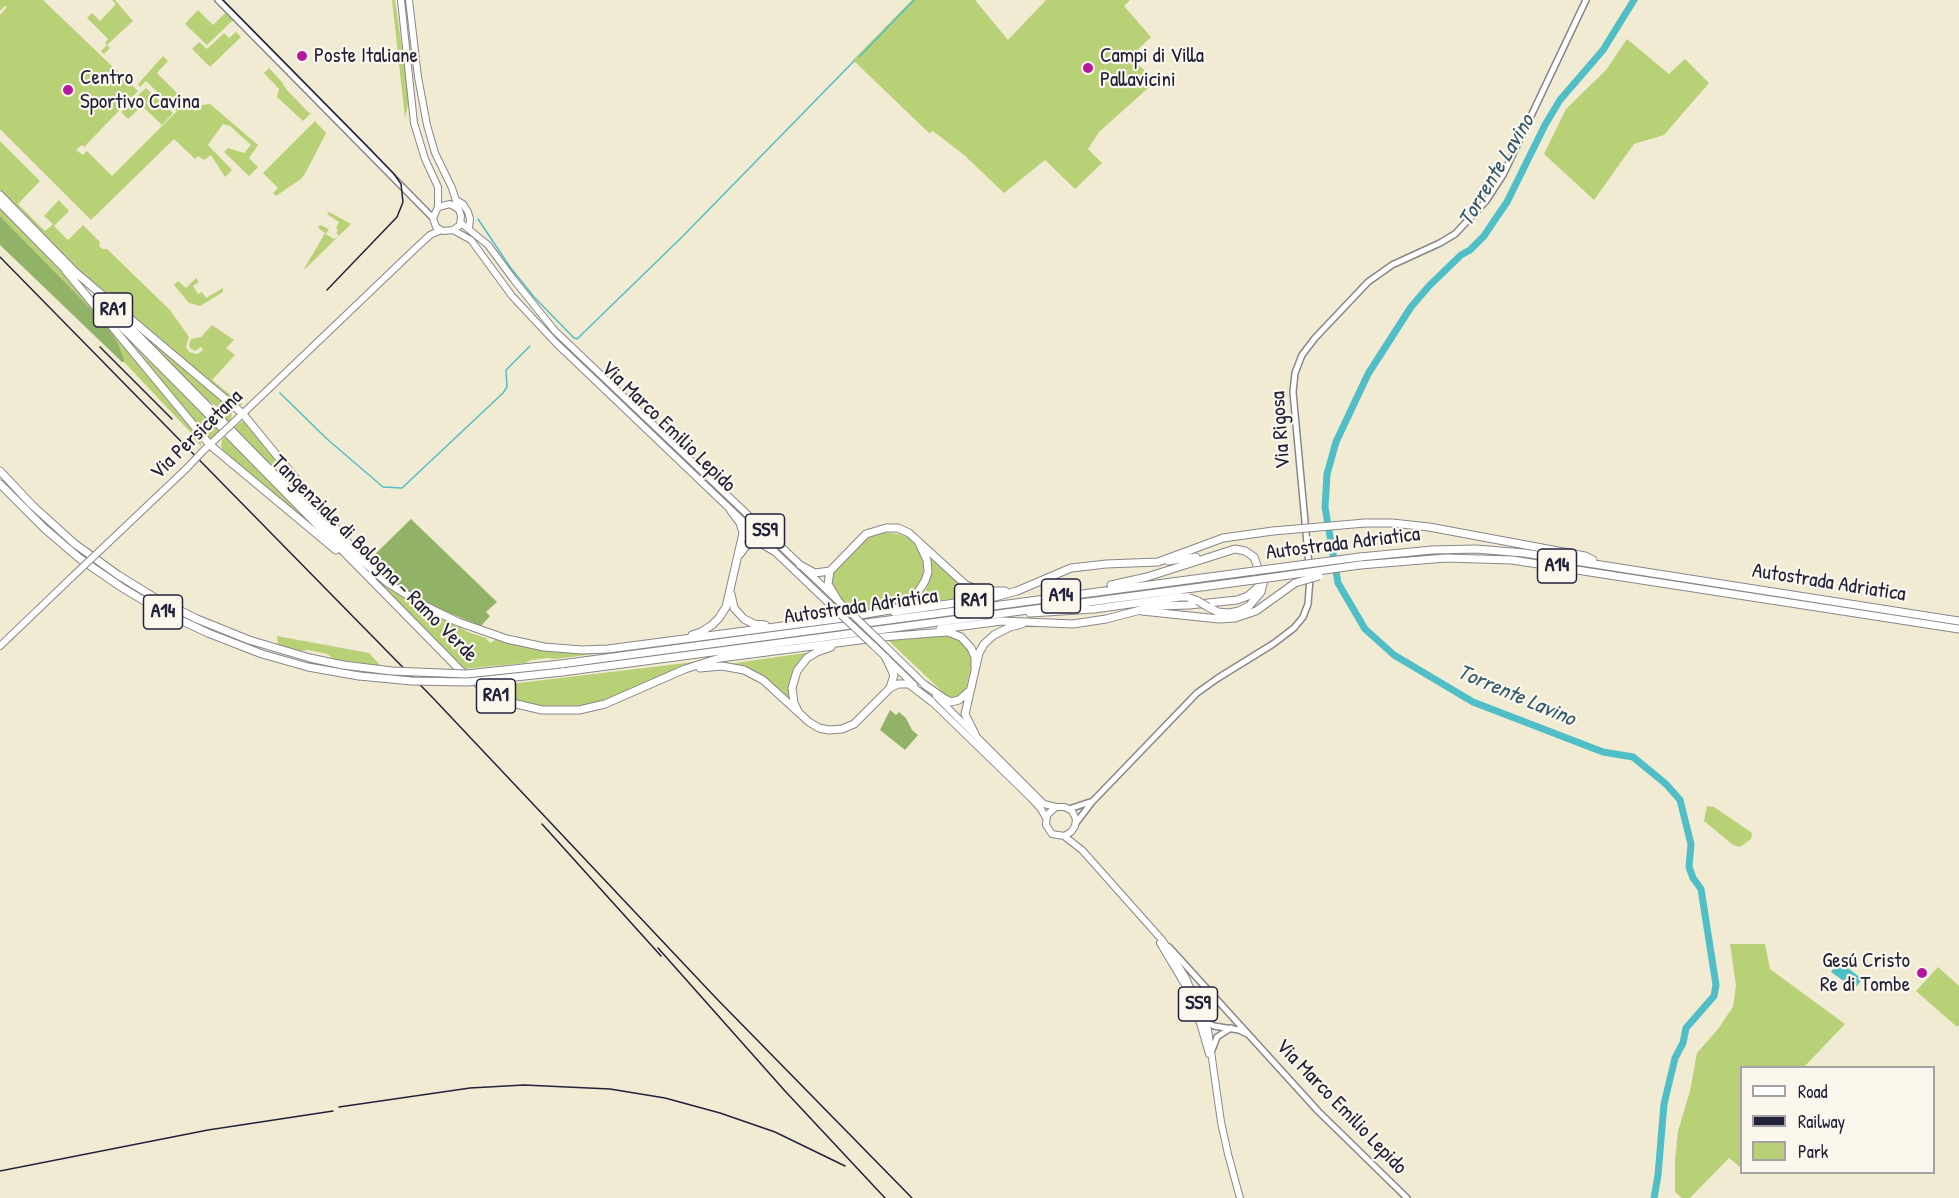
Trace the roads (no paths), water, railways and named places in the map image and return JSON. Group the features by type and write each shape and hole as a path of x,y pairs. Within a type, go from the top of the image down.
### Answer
{"highway":[{"name":"RA1","path":"0,195 224,426 0,203"},
{"path":"66,271 210,445 304,522 387,596"},
{"path":"75,272 243,414 344,538 383,579"},
{"name":"Tangenziale di Bologna - Ramo Verde","path":"861,615 608,649 582,650 544,647 517,641 458,622 420,603 383,579 341,542 230,432 387,596 474,682 512,703 542,710 579,710 605,704 686,669 720,658 857,640 884,640"},
{"name":"Autostrada Adriatica","path":"0,471 32,505 75,544 157,599 205,623 249,640 310,658 392,671 466,674 561,664 1067,595 1431,550 1476,549 1524,553 1959,621"},
{"name":"Autostrada Adriatica","path":"0,484 44,528 79,558 120,587 161,611 208,633 262,654 308,667 359,676 412,681 468,682 562,672 1360,566 1446,558 1512,560 1959,629"},
{"path":"651,644 696,634 709,627 722,614 730,592 743,533 741,524 731,511"},
{"path":"1158,562 1223,538 1273,531 1365,523 1392,523 1429,527 1585,556 1604,564"},
{"path":"837,599 828,584 830,571 860,539 873,531 886,528 898,528 909,533 958,578 974,589 995,592 1017,591"},
{"path":"861,615 895,608 907,603 917,595 925,581 928,567 926,555 918,541"},
{"path":"737,562 743,549 753,543 762,544 774,551"},
{"path":"991,614 1094,609 1180,597 1198,601 1218,612 1229,613 1244,609 1254,601 1263,587 1265,576 1261,560 1245,547 1230,545 1187,559 1158,562"},
{"path":"1067,595 1147,577 1230,549 1245,551 1257,561 1260,574 1259,585 1243,598 1204,604 1156,606 1131,612"},
{"name":"RA1","path":"861,615 969,602 1017,591 1062,570 1106,564 1158,562"},
{"path":"800,565 815,573 830,571"},
{"path":"1131,612 1148,611 1219,619 1235,618 1256,611 1295,583 1360,566"},
{"path":"730,592 736,611 744,619 754,624 831,620"},
{"name":"RA1","path":"884,640 993,621 1089,623 1131,612"},
{"path":"975,734 966,717 975,667 981,649 994,635 1010,627 1036,622"},
{"path":"884,640 953,633 969,644 975,657 975,667"},
{"path":"803,718 794,703 792,688 793,679 801,664 817,652 857,640"},
{"path":"886,658 894,675 890,688"},
{"path":"647,687 701,668 734,667 758,676 814,726 835,730 849,727 864,716 890,688 898,684 906,683 931,701"},
{"path":"925,685 951,702 959,700 970,690"}],"main road":[{"path":"218,0 441,230 453,230 461,223 461,216 435,153 427,125 418,77 409,0"},
{"path":"401,0 414,123 425,159 438,187 438,207 434,221"},
{"name":"Via Rigosa","path":"1075,826 1092,802 1197,693 1289,633 1303,616 1310,596 1310,577 1293,383 1302,355 1368,282 1392,265 1449,239 1486,201 1503,175 1586,0"},
{"path":"456,200 463,204 468,212 469,228"},
{"path":"438,207 447,204 458,208"},
{"name":"Via Persicetana","path":"417,247 434,221"},
{"name":"Via Marco Emilio Lepido","path":"461,223 488,245 555,331 852,614 884,640 925,685 1044,804 1056,807"},
{"name":"Via Persicetana","path":"0,646 417,247 430,235 441,230"},
{"name":"Via Marco Emilio Lepido","path":"453,230 471,240 505,288 528,314 1031,798 1046,818"},
{"name":"Via Rigosa","path":"1069,809 1092,802"},
{"path":"1046,818 1049,811 1056,807"},
{"name":"SS9","path":"1056,807 1069,809 1074,815 1082,850"},
{"name":"SS9","path":"1046,818 1049,831 1055,836 1064,836 1082,850 1163,941 1186,978 1205,1023 1212,1050 1221,1124 1240,1198"},
{"path":"1064,836 1075,826"},
{"name":"SS9","path":"1152,930 1185,985 1197,1014 1214,1074"},
{"name":"Via Marco Emilio Lepido","path":"1163,941 1213,993 1318,1111 1407,1198"},
{"path":"1205,1023 1197,1014 1197,1002 1201,997 1213,993"},
{"path":"1212,1050 1217,1037 1228,1027 1232,1014"},
{"name":"Via Marco Emilio Lepido","path":"1205,1023 1243,1031 1253,1038"}],"water":[{"path":"1839,961 1862,979 1855,989 1831,972"}],"waterway":[{"path":"859,57 914,0"},
{"name":"Torrente Lavino","path":"1634,0 1603,50 1560,100 1507,202 1484,236 1429,286 1411,307 1368,374 1336,442 1327,474 1325,507 1338,583 1365,629 1394,655 1473,702 1603,752 1633,757 1666,784 1680,800 1691,844 1689,867 1701,889 1716,985 1714,996 1686,1028 1683,1043 1675,1058 1664,1104 1654,1198"},
{"path":"478,219 510,267 534,297 577,339 682,237 854,61"},
{"path":"280,393 327,439 383,487 402,488 503,393 507,387 506,370 530,346"}],"tram line":[{"path":"223,0 370,149 401,184 403,202 397,217 327,290"}],"railway":[{"path":"0,257 433,698 716,998 912,1198"},
{"path":"100,347 172,419"},
{"path":"542,824 661,956"},
{"path":"658,948 785,1091 885,1198"},
{"path":"339,1107 470,1088 524,1085 610,1089 665,1098 720,1113 775,1132 845,1166"},
{"path":"0,1171 208,1130 333,1111"}],"place":[{"name":"Poste Italiane","path":"302,56"},
{"name":"Campi di Villa Pallavicini","path":"1088,68"},
{"name":"Centro Sportivo Cavina","path":"68,90"},
{"name":"Gesú Cristo Re di Tombe","path":"1922,973"}]}
